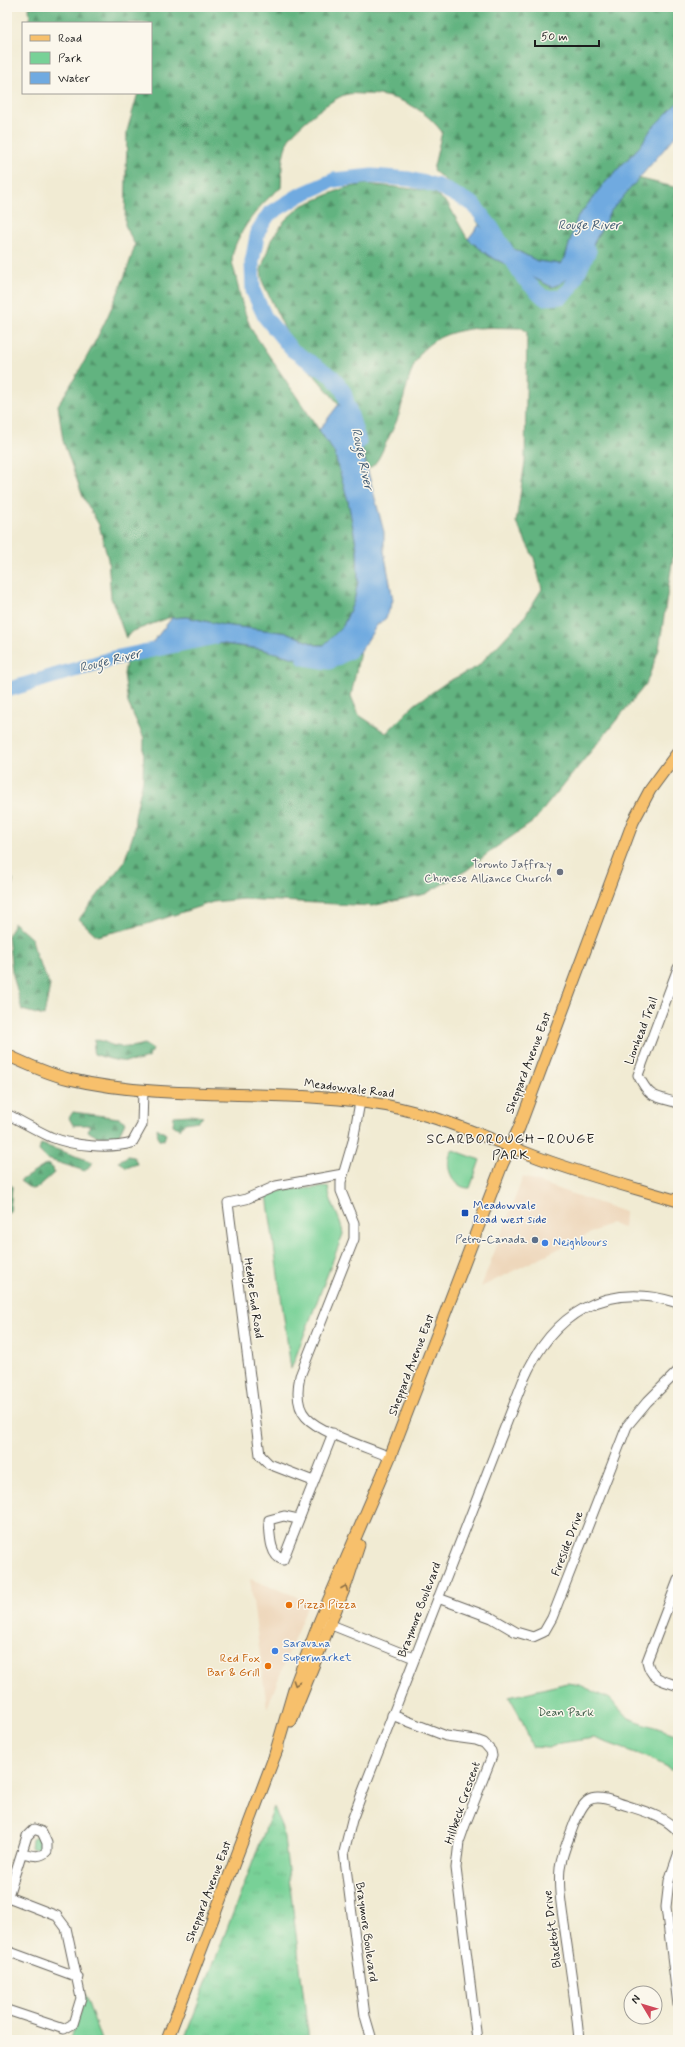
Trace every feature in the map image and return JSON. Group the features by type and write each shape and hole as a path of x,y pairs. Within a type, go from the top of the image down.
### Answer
{"main road":[{"name":"Sheppard Avenue East","path":"275,1754 295,1686 320,1620 390,1457 502,1165 511,1147 633,822 653,784 678,752"},
{"name":"Meadowvale Road","path":"7,1055 68,1078 143,1090 316,1097 360,1102 407,1110 492,1138 511,1147 565,1167 678,1201"},
{"name":"Sheppard Avenue East","path":"166,2040 275,1754 304,1691 331,1625 347,1582 372,1501"}],"street":[{"name":"Lionhead Trail","path":"678,968 638,1075 646,1091 653,1096 678,1103"},
{"path":"7,1114 52,1137 105,1147 119,1146 132,1143 142,1125 143,1090"},
{"path":"360,1102 353,1141 343,1174 341,1191 354,1223 354,1239 300,1376 298,1401 306,1417 319,1427 390,1457"},
{"name":"Hedge End Road","path":"313,1481 269,1464 260,1455 228,1203 246,1199 276,1186 343,1174"},
{"name":"Braymore Boulevard","path":"372,2040 365,2016 344,1852 352,1820 523,1381 534,1358 546,1339 560,1325 587,1307 604,1300 619,1297 646,1296 663,1298 678,1303"},
{"name":"Fireside Drive","path":"438,1598 492,1618 522,1634 533,1637 544,1632 552,1618 627,1426 647,1402 678,1371"},
{"path":"298,1519 284,1516 268,1520 274,1553 278,1558 283,1560 333,1433"},
{"path":"678,1580 647,1661 651,1673 655,1677 678,1686"},
{"path":"320,1620 414,1658"},
{"name":"Hillbeck Crescent","path":"392,1715 446,1736 476,1740 484,1743 491,1751 492,1756 459,1842 456,1868 477,2040"},
{"name":"Blacktoft Drive","path":"579,2040 560,1900 560,1884 563,1855 580,1810 589,1799 603,1797 658,1818 671,1825 678,1832"},
{"path":"7,2010 64,2029 73,2024 79,2009 81,1998 78,1977 66,1928 57,1916 7,1898 22,1853"},
{"path":"678,1855 669,1881 666,1907 678,2005"},
{"path":"7,1951 78,1977"}],"shaded area":[{"path":"523,1177 625,1212 624,1228 611,1223 481,1287"},
{"path":"250,1579 309,1601 267,1708"}],"green space":[{"path":"29,7 678,7 678,102 651,129 641,145 602,186 577,218 565,258 560,264 537,261 502,243 480,226 460,193 433,170 442,132 426,115 407,103 386,96 348,94 334,100 317,112 300,126 290,137 283,156 281,188 258,209 250,219 238,240 232,261 247,319 253,332 334,452 348,501 357,549 358,582 354,601 343,626 324,645 316,645 288,633 223,625 186,617 168,618 131,632 126,638 111,598 108,559 99,525 83,497 63,441 58,405 92,348 102,328 121,286 135,245 125,225 127,131 138,94 152,94 152,22 30,22"},
{"path":"637,178 678,188 678,524 659,649 646,684 533,822 492,850 467,870 425,894 372,906 243,899 213,902 147,924 97,936 79,919 124,862 134,832 135,816 143,779 144,738 128,703 124,674 126,663 173,639 181,638 259,649 298,658 321,661 333,661 346,658 360,652 351,696 359,715 386,733 414,705 447,682 477,667 523,619 542,589 534,558 516,522 525,462 527,332 522,328 485,328 464,330 434,341 424,349 417,358 412,369 395,424 374,465 368,469 355,423 297,355 263,283 261,270 271,240 285,220 301,206 344,188 366,184 433,191 448,204 467,238 489,256 552,287 580,270 610,212"},
{"path":"7,858 11,858 7,872"},
{"path":"7,872 13,880 10,901 7,906"},
{"path":"14,923 32,939 36,956 50,985 44,1016 22,1010 12,971 8,936"},
{"path":"95,1040 123,1047 144,1044 152,1049 149,1057 142,1060 128,1062 94,1054 93,1050"},
{"path":"73,1112 119,1118 125,1122 119,1135 107,1137 99,1136 88,1131 90,1125 73,1125 69,1118"},
{"path":"191,1115 203,1117 199,1121 185,1123 180,1129 173,1125 174,1116"},
{"path":"157,1128 166,1134 164,1140 158,1139"},
{"path":"41,1144 93,1162 85,1171 47,1159 39,1151"},
{"path":"453,1150 480,1160 470,1188 458,1184 451,1174 448,1162"},
{"path":"128,1156 134,1157 137,1164 126,1168 119,1161"},
{"path":"47,1164 53,1168 54,1173 37,1188 31,1189 20,1181"},
{"path":"7,1181 12,1186 10,1212 7,1214"},
{"path":"328,1187 343,1234 291,1369 267,1195 284,1190"},
{"name":"Dean Park","path":"567,1683 580,1685 610,1699 628,1718 678,1735 678,1772 649,1758 594,1738 561,1743 549,1748 532,1747 522,1720 509,1697"},
{"path":"274,1807 283,1829 309,2040 184,2040"},
{"path":"37,1835 42,1842 40,1850 31,1848 32,1839"},
{"path":"83,1989 101,2040 70,2040 81,2010"}],"water":[{"name":"Rouge River","path":"678,102 678,133 610,212 580,270 560,284 552,287 489,256 468,239 479,225 502,243 537,261 560,264 565,258 577,218 602,186 641,145 651,129"},
{"path":"339,404 355,423 384,532 384,551 393,600 386,618 377,625 360,652 345,659 309,662 261,649 181,638 173,639 143,654 172,618 186,617 223,625 288,633 316,645 324,645 343,626 354,601 358,582 357,549 348,501 334,452 319,430"}],"waterway":[{"name":"Rouge River","path":"359,442 344,392 333,377 292,350 265,317 253,291 252,262 258,231 269,214 300,195 334,180 372,176 409,179 438,186 473,204 492,228 524,279 544,298 561,297 570,289 589,251"},
{"name":"Rouge River","path":"7,690 114,658 215,637"},
{"name":"Rouge River","path":"304,658 329,662 350,651"}],"place":[{"name":"Toronto Jaffray Chinese Alliance Church","path":"560,872"},
{"name":"Meadowvale Road west side","path":"465,1213"},
{"name":"Petro-Canada","path":"535,1240"},
{"name":"Neighbours","path":"545,1243"},
{"name":"Pizza Pizza","path":"289,1605"},
{"name":"Saravana Supermarket","path":"275,1651"},
{"name":"Red Fox Bar & Grill","path":"268,1666"}],"district":[{"name":"SCARBOROUGH–ROUGE PARK","path":"511,1148"}]}
